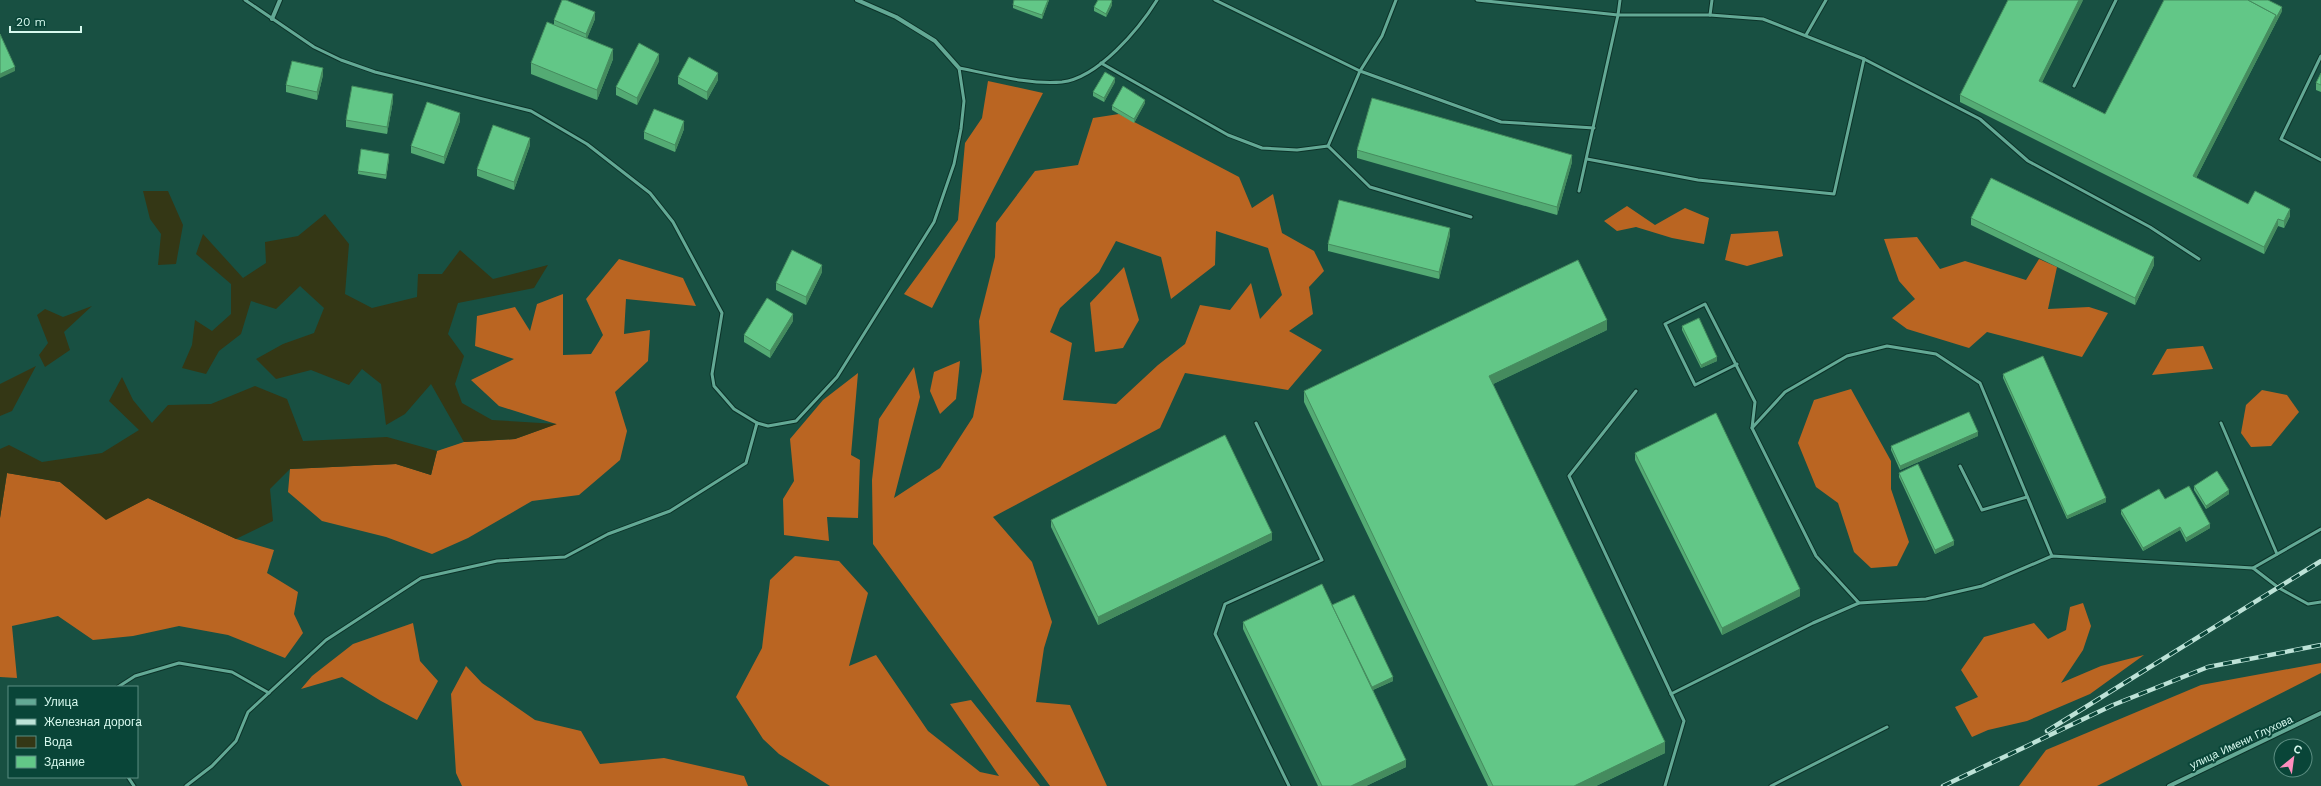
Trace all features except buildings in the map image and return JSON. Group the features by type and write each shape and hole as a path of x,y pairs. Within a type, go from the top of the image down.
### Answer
{"street":[{"path":"272,19 280,0"},
{"path":"857,0 896,17 935,41 959,68"},
{"name":"улица Имени Глухова","path":"2169,786 2321,713"}],"lane":[{"path":"245,0 314,47 375,72 531,111 587,144 650,193 673,222 722,313 712,374 714,386 734,409 756,423 768,426 796,421 837,377 934,222 954,164 961,129 964,101 959,68 1013,78 1063,82 1084,74 1102,63 1132,35 1157,0"},
{"path":"1215,0 1360,71 1501,122 1594,128"},
{"path":"1328,146 1360,71 1382,36 1396,0"},
{"path":"1477,0 1618,15 1710,16 1763,19 1806,35 1864,60 1980,119 2028,161 2150,227 2198,259"},
{"path":"1579,191 1594,128 1620,0"},
{"path":"1710,16 1712,0"},
{"path":"1806,35 1826,0"},
{"path":"2074,86 2116,0"},
{"path":"2321,56 2281,139 2321,160"},
{"path":"1587,159 1698,180 1834,194 1864,60"},
{"path":"1102,63 1228,135 1262,148 1297,150 1328,146"},
{"path":"1328,146 1370,187 1471,217"},
{"path":"1737,364 1695,385 1665,324 1705,304 1737,364 1755,402 1752,428 1816,556 1859,603"},
{"path":"1752,428 1785,392 1847,356 1887,346 1936,354 1980,383 2052,556"},
{"path":"1636,391 1569,476 1684,722 1665,786"},
{"path":"186,786 212,766 236,741 248,712 326,640 421,578 497,561 565,557 608,534 670,510 746,463 756,423"},
{"path":"1256,423 1322,560 1225,604 1215,634 1289,786"},
{"path":"2221,424 2277,554"},
{"path":"1960,466 1982,510 2027,497"},
{"path":"1671,694 1813,623 1859,603 1926,599 1982,586 2052,556 2253,568 2321,529"},
{"path":"2253,568 2279,588 2308,604 2321,602"},
{"path":"120,686 135,676 179,664 232,672 269,693"},
{"path":"1771,786 1888,727"}],"shaded area":[{"path":"988,81 1043,93 932,308 904,294 958,220 965,143 982,118"},
{"path":"1119,114 1239,177 1252,208 1273,194 1282,233 1314,251 1324,271 1309,287 1313,314 1289,331 1322,350 1288,390 1185,373 1160,428 993,517 1032,562 1052,622 1044,648 1036,702 1070,705 1107,786 1050,786 873,544 872,480 879,419 914,367 920,397 894,498 940,468 973,417 982,371 979,321 995,257 996,223 1035,171 1078,165 1093,118","holes":["1216,231 1268,248 1282,295 1260,319 1251,283 1230,310 1200,305 1185,344 1158,365 1116,404 1063,400 1072,343 1050,332 1060,308 1099,272 1116,241 1161,257 1171,299 1215,265"]},
{"path":"1627,206 1655,225 1685,208 1709,218 1704,244 1672,238 1636,227 1617,231 1604,221"},
{"path":"1778,231 1783,256 1747,266 1725,260 1731,234"},
{"path":"1917,237 1940,269 1965,261 2026,280 2039,259 2057,267 2048,309 2089,307 2108,313 2082,357 1987,332 1969,348 1907,329 1892,318 1915,299 1899,281 1884,239"},
{"path":"619,259 683,278 696,306 626,299 624,334 650,330 648,361 615,392 627,431 620,460 579,495 532,501 468,538 432,554 386,537 322,521 288,492 290,469 396,464 431,475 437,451 464,442 515,439 556,424 499,406 471,380 514,359 475,346 477,316 515,307 530,331 537,304 563,294 563,355 591,354 603,335 586,299"},
{"path":"1124,267 1139,320 1123,348 1095,352 1090,303"},
{"path":"2203,346 2213,369 2152,375 2167,349"},
{"path":"960,361 956,399 940,414 930,391 934,372"},
{"path":"858,373 851,455 860,460 858,518 827,517 829,541 784,535 783,499 794,481 790,439 823,400"},
{"path":"1851,389 1891,461 1891,489 1909,542 1897,566 1871,568 1854,552 1838,503 1816,487 1798,443 1814,400"},
{"path":"2262,390 2287,395 2299,412 2271,446 2251,447 2241,433 2246,405"},
{"path":"7,473 60,482 106,519 148,498 236,539 274,550 267,573 298,592 294,614 303,633 285,658 228,635 179,626 133,636 93,640 58,616 12,626 17,678 0,677 0,518"},
{"path":"795,556 839,561 868,593 849,666 876,655 928,731 980,772 999,776 950,704 971,700 1040,786 830,786 779,754 763,739 736,697 762,648 770,580"},
{"path":"2083,603 2091,626 2083,650 2061,683 2101,666 2144,655 2090,694 2027,721 1988,730 1972,737 1955,707 1978,697 1961,670 1984,637 2034,623 2048,639 2066,630 2070,607"},
{"path":"413,623 420,661 438,681 417,720 381,701 342,677 301,689 312,676 353,644"},
{"path":"2321,663 2321,673 2097,786 2019,786 2046,750 2201,685"},
{"path":"466,666 482,683 535,720 581,731 600,764 664,758 744,776 748,786 462,786 456,773 451,694"}],"water":[{"path":"143,191 168,191 183,225 176,264 158,265 161,234 150,219"},
{"path":"325,214 349,244 345,294 372,308 417,297 418,274 442,274 460,250 493,279 548,265 534,288 458,303 448,334 464,356 455,384 462,403 492,420 557,424 515,439 464,442 431,384 405,414 386,425 381,384 362,369 349,385 311,370 276,379 256,359 283,344 314,333 324,308 300,286 276,309 251,301 241,334 219,351 206,374 182,368 192,345 195,320 212,331 231,314 231,284 196,254 203,234 243,278 266,263 265,242 298,236"},
{"path":"92,306 64,332 70,350 45,367 39,355 48,343 37,315 45,309 63,317"},
{"path":"36,366 12,411 0,416 0,384"},
{"path":"122,377 133,400 152,423 168,405 211,404 255,386 287,399 303,441 387,437 437,451 431,475 396,464 290,469 270,489 273,521 236,539 148,498 106,520 60,482 7,473 0,518 0,449 9,445 42,462 102,453 139,430 109,401"}],"railway":[{"path":"2047,731 2321,561"},
{"path":"1943,786 2113,705 2208,667 2321,645"}]}
